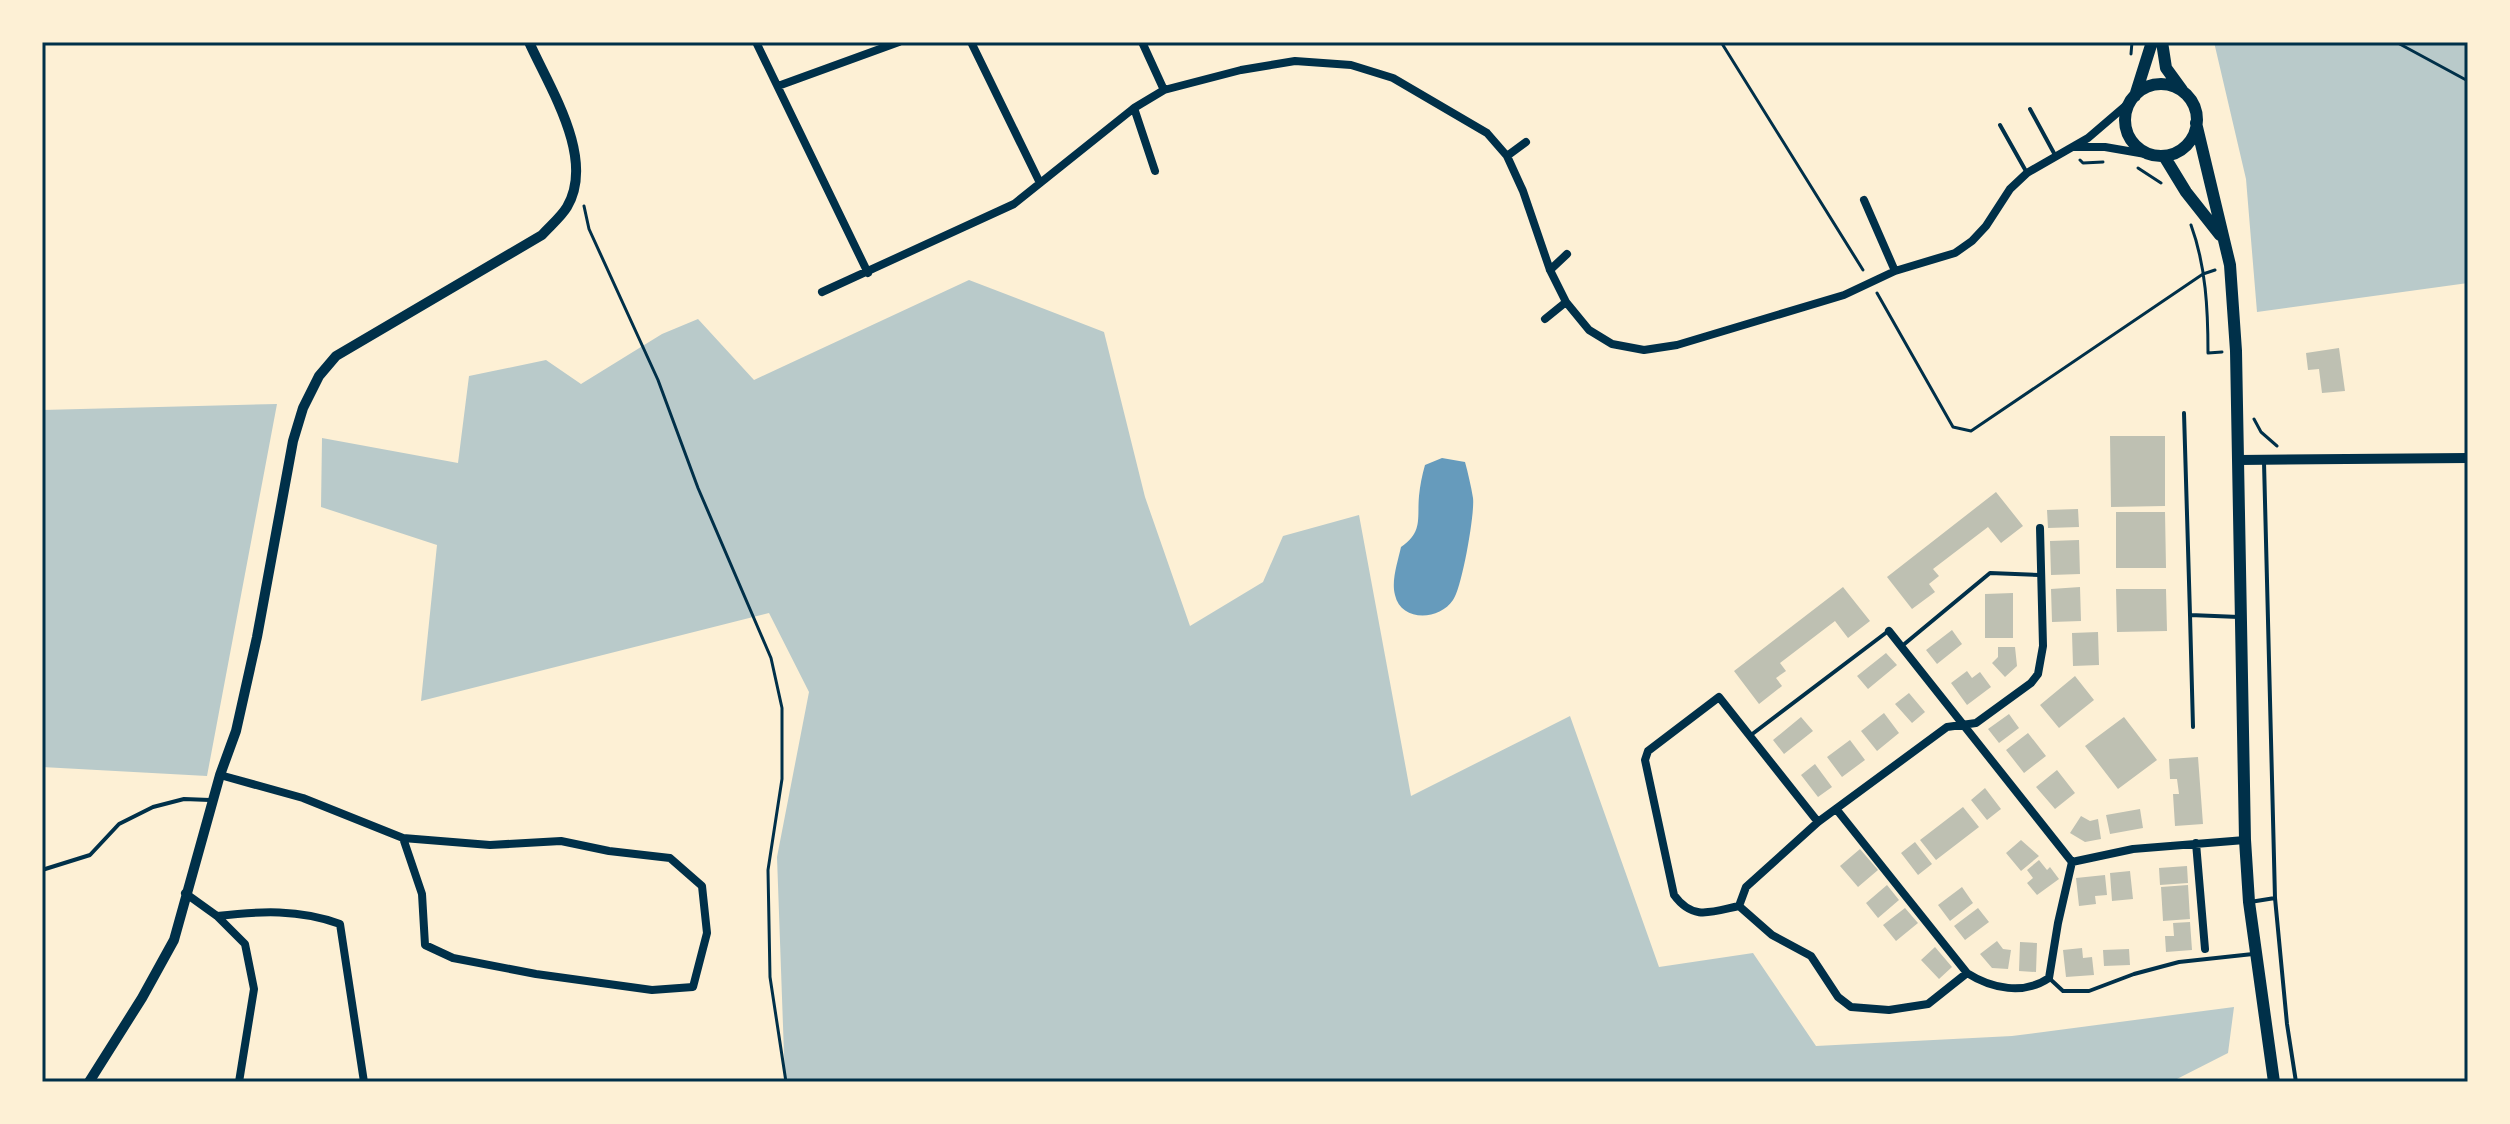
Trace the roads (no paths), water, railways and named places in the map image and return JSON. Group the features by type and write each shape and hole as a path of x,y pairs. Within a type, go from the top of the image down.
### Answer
{"main road":[{"path":"2152,42 2125,113 2127,133 2139,148 2160,156 2222,237"},
{"path":"2162,42 2166,68 2192,102 2230,265 2239,460 2245,840 2249,902 2274,1082"},
{"path":"2132,99 2153,85 2164,85 2175,88 2192,102"},
{"path":"2160,156 2183,149 2190,142 2196,123"}],"street":[{"path":"89,1082 174,940 212,801 236,731 257,637 293,441 303,408 319,376 336,356 542,235 568,206 577,175 571,134 529,42"},
{"path":"756,42 868,273"},
{"path":"778,86 899,42"},
{"path":"971,42 1040,183"},
{"path":"1142,42 1164,90"},
{"path":"822,292 1014,204 1134,108 1164,90 1241,70 1295,61 1351,65 1393,78 1487,133 1507,156 1523,191 1550,270 1566,302 1589,330 1612,344 1644,350 1677,345 1844,295 1895,271 1955,253 1986,226 2010,189 2027,173 2102,128 2132,99"},
{"path":"1134,108 1155,171"},
{"path":"1507,156 1526,142"},
{"path":"2072,147 2105,147 2160,156"},
{"path":"1864,200 1895,271"},
{"path":"1550,270 1567,254"},
{"path":"1545,319 1566,302"},
{"path":"2239,460 2468,458"},
{"path":"1739,906 1746,887 1818,822 1947,727 1976,723 2031,683 2038,674 2043,646 2040,528"},
{"path":"1889,631 2072,862"},
{"path":"1739,906 1702,914 1684,908 1674,895 1645,760 1648,751 1719,697 1818,822"},
{"path":"220,775 303,798 403,838 490,845 561,841 609,851 670,858 702,886 707,933 693,987 652,990 536,974 453,958 425,945 422,894 403,838"},
{"path":"1837,810 1967,973 1986,985 2036,987 2049,978 2072,862"},
{"path":"2072,862 2133,849 2245,840"},
{"path":"2196,843 2205,949"},
{"path":"185,893 217,916 245,944 254,989 239,1082"},
{"path":"1739,906 1772,935 1811,956 1838,997 1851,1007 1889,1010 1928,1004 1967,973"},
{"path":"217,916 267,910 322,918 340,924 364,1082"}],"lane":[{"path":"2030,109 2055,155"},
{"path":"2000,125 2027,173"},
{"path":"2184,413 2193,727"},
{"path":"2264,459 2275,898 2296,1082"},
{"path":"1901,646 1990,573 2041,575"},
{"path":"2190,615 2242,617"},
{"path":"1750,736 1889,631"},
{"path":"42,870 90,855 119,824 153,807 184,799 212,801"},
{"path":"2249,902 2275,898"},
{"path":"2049,978 2063,991 2089,991 2179,962 2256,954"}],"water":[{"path":"1442,458 1465,462 1473,498 1472,519 1457,593 1447,607 1421,616 1412,614 1399,604 1394,577 1401,547 1413,536 1418,524 1419,492 1425,465"}]}
